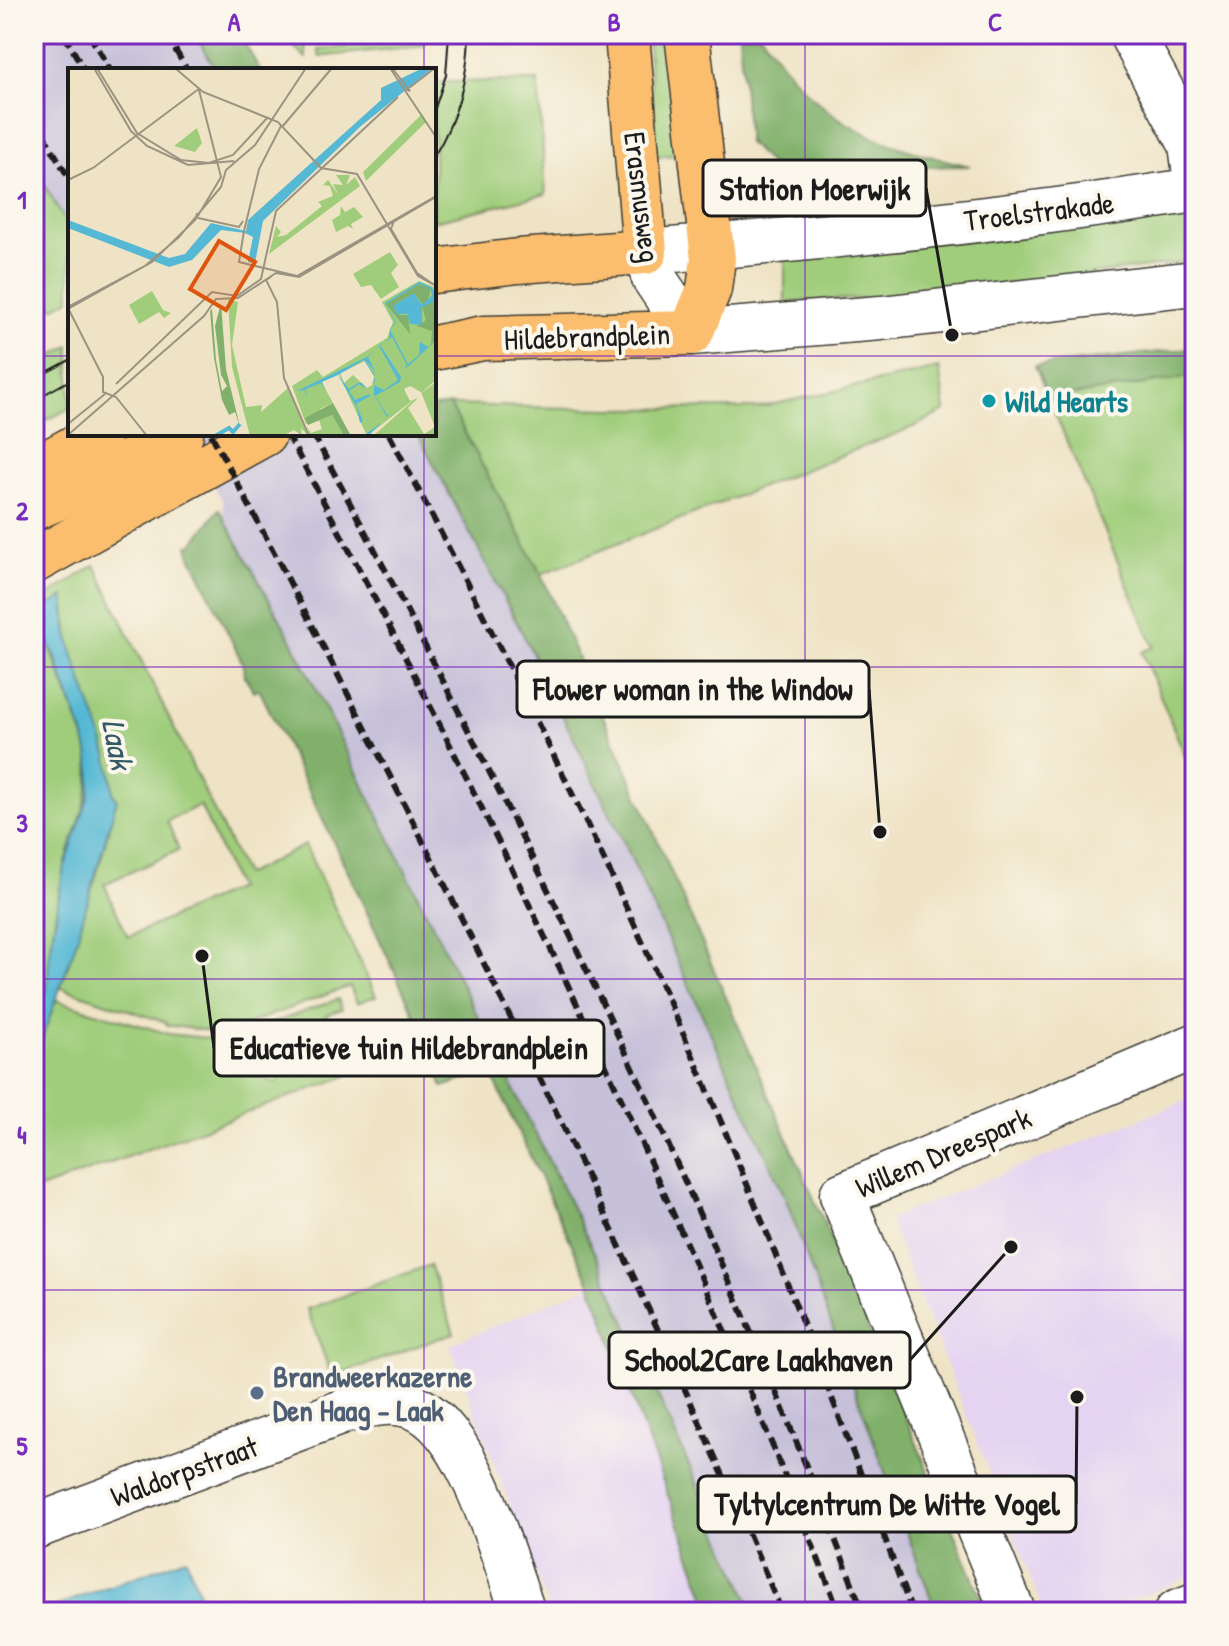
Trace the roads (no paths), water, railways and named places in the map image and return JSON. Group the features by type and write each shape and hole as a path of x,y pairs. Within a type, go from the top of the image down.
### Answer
{"main road":[{"name":"Erasmusweg","path":"627,34 645,252"},
{"name":"Erasmusweg","path":"687,34 712,247 709,289 691,333"},
{"path":"436,286 454,269 645,252"},
{"name":"Hildebrandplein","path":"436,332 483,338 691,333"},
{"name":"Hildebrandplein","path":"436,348 483,338"},
{"path":"34,470 95,436"},
{"path":"34,508 75,491 177,436"},
{"path":"34,561 260,436"},
{"path":"34,522 75,491"}],"street":[{"path":"1131,34 1191,144 1195,175"},
{"name":"Troelstrakade","path":"645,252 789,241 1085,207 1195,190"},
{"name":"Erasmusweg","path":"645,252 654,278 691,333"},
{"path":"691,333 881,318 1195,283"},
{"name":"Willem Dreespark","path":"1013,1612 842,1195 1195,1046"},
{"name":"Waldorpstraat","path":"39,1526 345,1411 381,1403 408,1405 436,1420 461,1453 475,1481 523,1612"},
{"path":"1177,1612 1195,1605"}],"water":[{"path":"64,597 71,647 104,744 113,794 117,799 74,949 34,1061 34,1017 47,989 63,872 89,795 91,771 87,746 55,656 35,614"},
{"path":"186,1558 206,1612 40,1612"}],"tram line":[{"path":"436,105 446,75 449,34"},
{"path":"436,152 460,98 469,34"},
{"path":"34,379 68,361"},
{"path":"34,400 68,381"}],"railway":[{"path":"64,34 83,68"},
{"path":"89,34 109,68"},
{"path":"166,34 186,68"},
{"path":"34,118 68,177"},
{"path":"212,436 363,724 510,1017 650,1312 782,1612"},
{"path":"288,436 438,722 582,1014 716,1311 839,1612"},
{"path":"314,436 464,722 608,1014 741,1310 863,1612"},
{"path":"390,436 542,733 669,1001 778,1261 912,1612"}],"place":[{"name":"Station Moerwijk","path":"952,335"},
{"name":"Wild Hearts","path":"989,401"},
{"name":"Flower woman in the Window","path":"880,832"},
{"name":"Educatieve tuin Hildebrandplein","path":"202,956"},
{"name":"School2Care Laakhaven","path":"1011,1247"},
{"name":"Brandweerkazerne Den Haag - Laak","path":"257,1393"},
{"name":"Tyltylcentrum De Witte Vogel","path":"1077,1397"}],"water label":[{"name":"Laak","path":"118,744"}]}
